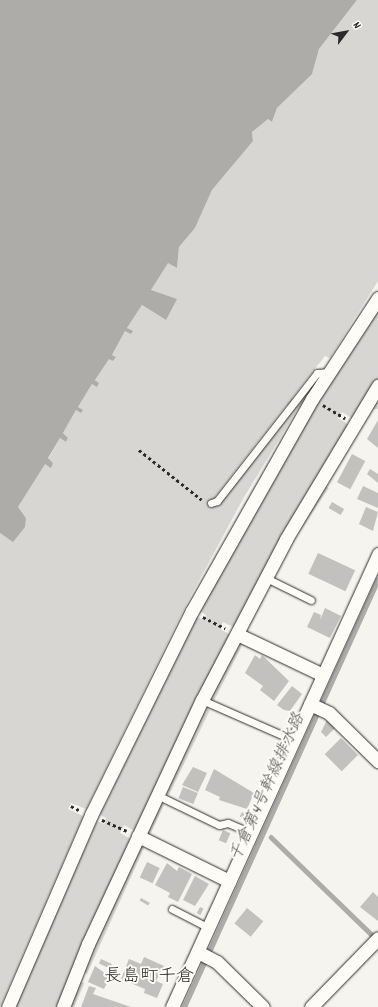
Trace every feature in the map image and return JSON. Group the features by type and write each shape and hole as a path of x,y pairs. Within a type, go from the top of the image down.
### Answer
{"street":[{"path":"8,1007 88,822 192,611 330,372 378,298"},
{"path":"63,1007 138,836 202,700 266,578 378,386"},
{"path":"172,1007 204,956 208,928 293,740 317,708 323,675 378,554"},
{"path":"236,634 323,675"},
{"path":"317,708 378,761"},
{"path":"138,836 230,881"},
{"path":"311,1007 378,938"},
{"path":"204,956 263,1007"}],"lane":[{"path":"212,503 217,501 317,373 330,372"},
{"path":"266,578 311,600"},
{"path":"202,700 293,740"},
{"path":"157,795 219,825 228,823 252,833"},
{"path":"172,909 208,928"}],"path":[{"path":"324,405 340,415"},
{"path":"138,450 204,501 212,503"},
{"path":"204,618 221,626"},
{"path":"105,821 122,828"}],"shaded area":[{"path":"0,0 357,0 319,49 312,74 277,108 272,122 268,119 252,132 253,141 212,190 195,228 179,247 177,268 168,263 151,290 177,299 166,320 142,305 127,328 133,331 131,334 125,331 112,355 116,357 113,361 109,359 95,380 99,383 97,387 92,384 78,407 83,410 81,413 76,410 63,433 68,438 66,442 60,438 48,458 53,463 51,468 45,464 18,507 26,518 25,527 13,542 0,533"},
{"path":"357,0 378,0 378,281 330,358 325,356 214,498 214,506 311,387 243,499 187,603 86,809 71,803 68,809 83,816 0,1007 0,533 13,541 26,518 18,507 45,463 51,467 53,463 48,459 60,438 66,442 68,438 63,433 76,410 83,411 78,407 92,384 99,383 95,380 109,358 113,361 116,357 112,355 125,331 132,332 127,328 142,305 166,320 157,295 151,290 165,266 168,262 177,268 179,247 195,228 212,190 253,141 252,132 268,119 272,122 277,108 312,73 319,49"},
{"path":"378,311 378,378 353,419 342,412 338,418 349,425 235,628 223,622 220,629 231,635 135,831 124,825 120,833 131,839 57,1007 16,1007 97,821 104,824 106,818 100,815 197,617 204,620 206,615 200,611 305,425 317,405 322,408 326,402 321,399"},
{"path":"287,398 378,398 378,409 287,409"},
{"path":"323,484 329,488 270,576 264,572"},
{"path":"245,640 214,701 210,700 236,642"},
{"path":"204,707 210,710 169,795 162,791"},
{"path":"160,802 164,805 150,835 145,828"},
{"path":"146,844 87,974 82,971 138,845"},
{"path":"77,980 84,983 74,1007 66,1007"}],"building":[{"path":"378,420 378,448 367,439"},
{"path":"352,454 365,461 350,489 337,482"},
{"path":"370,469 378,474 378,483 367,474"},
{"path":"363,486 378,493 378,508 357,499"},
{"path":"332,502 344,509 341,515 328,508"},
{"path":"366,507 378,512 373,531 359,524"},
{"path":"318,553 355,570 345,591 308,574"},
{"path":"325,608 341,616 330,638 307,627 314,612 321,615 320,620"},
{"path":"255,655 260,659 262,655 289,681 274,701 260,690 263,686 245,673"},
{"path":"292,686 302,694 290,711 284,710 277,705"},
{"path":"327,720 335,728 326,737 321,732"},
{"path":"341,738 358,755 342,771 325,754"},
{"path":"193,767 207,773 198,792 182,785"},
{"path":"214,769 254,793 247,809 219,800 220,797 205,790"},
{"path":"183,787 198,793 193,804 179,798"},
{"path":"242,812 246,814 243,818 240,816"},
{"path":"223,830 230,833 226,843 219,840"},
{"path":"147,862 160,868 153,883 140,877"},
{"path":"167,863 177,871 179,867 192,874 178,902 168,897 170,893 155,885"},
{"path":"195,876 209,884 195,906 183,900"},
{"path":"373,892 378,897 378,921 360,907"},
{"path":"141,898 150,903 148,905 140,901"},
{"path":"200,907 204,909 200,915 197,913"},
{"path":"247,908 263,921 251,937 234,924"},
{"path":"144,957 164,966 156,981 163,984 157,998 144,993 145,989 121,979 129,959 141,964"},
{"path":"101,959 112,964 110,968 99,964"},
{"path":"95,966 110,977 104,989 88,982"},
{"path":"89,986 96,988 93,994 131,1007 81,1007"}],"waterway":[{"name":"千倉第4号幹線排水路","path":"184,1007 378,580"},
{"path":"271,837 372,935"}],"district":[{"name":"長島町千倉","path":"149,978"}]}
